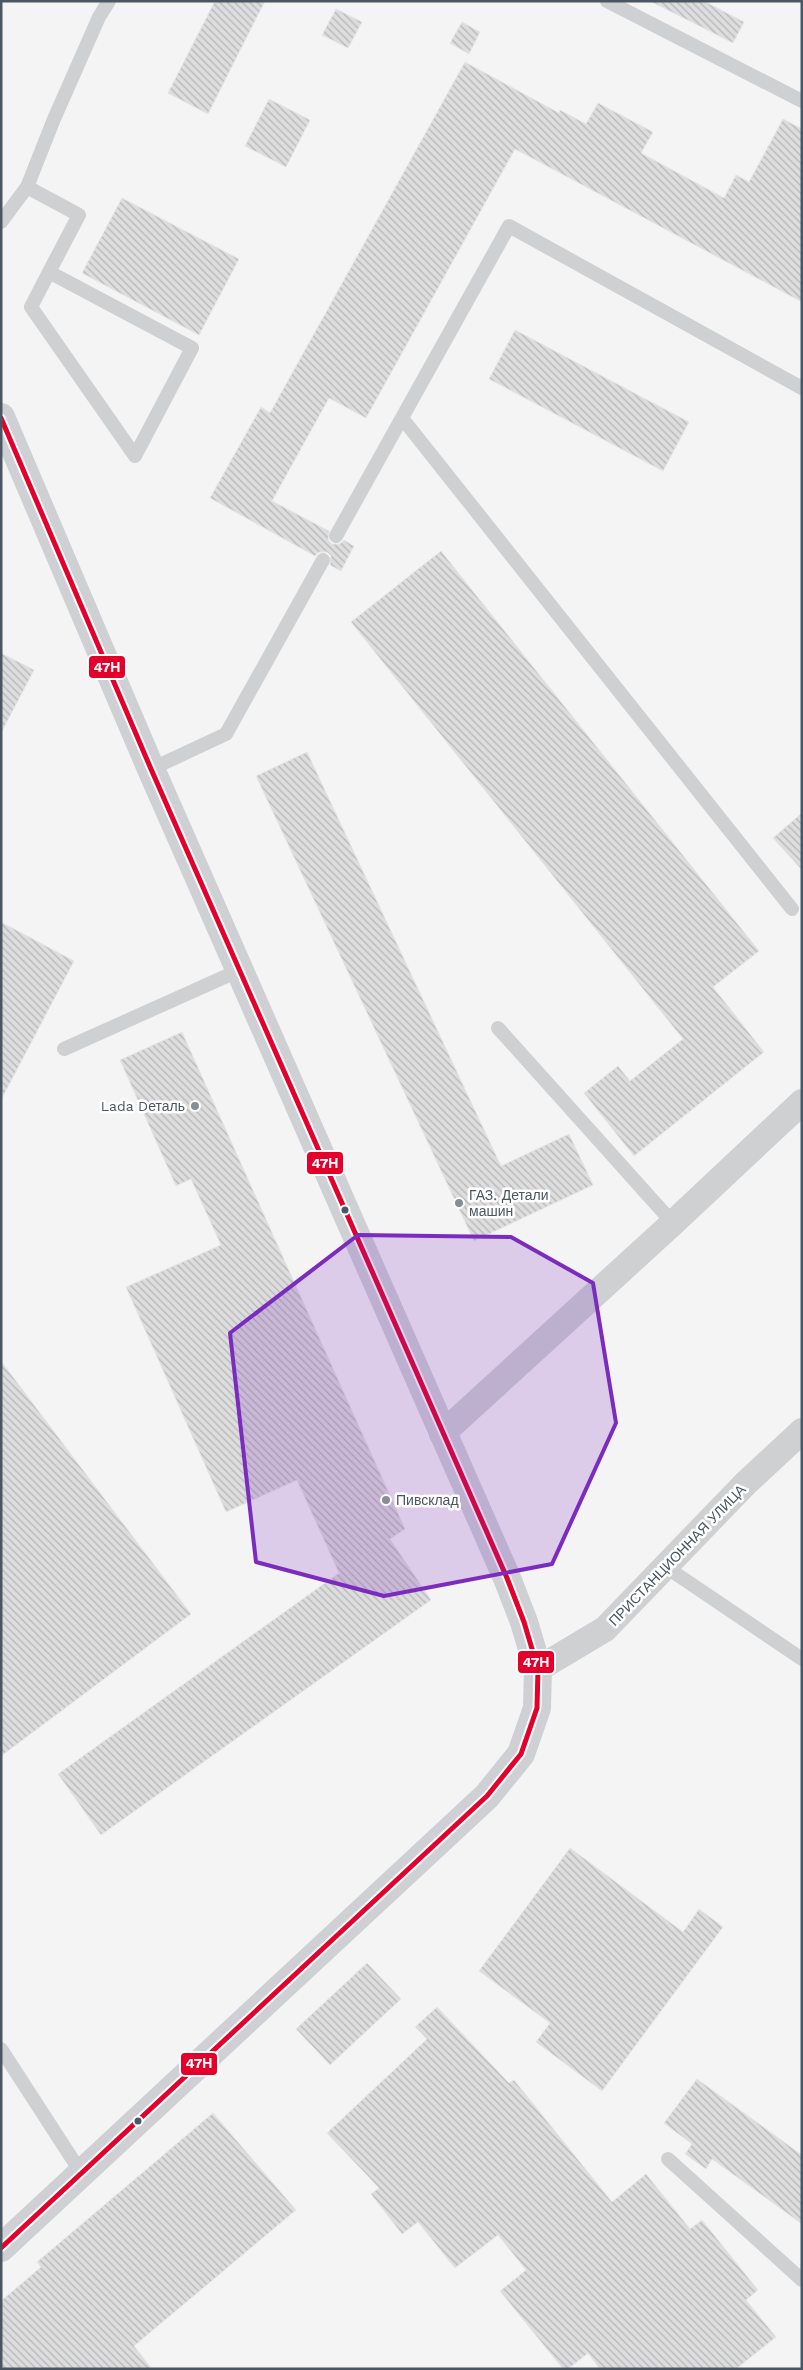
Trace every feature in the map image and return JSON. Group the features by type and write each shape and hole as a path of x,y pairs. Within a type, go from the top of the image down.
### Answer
{"main road":[{"path":"1,417 151,769 512,1590 538,1669 537,1708 521,1754 487,1796 1,2248"}],"street":[{"path":"442,1434 802,1102"},
{"name":"ПРИСТАНЦИОННАЯ УЛИЦА","path":"538,1669 605,1630 746,1483 802,1431"}],"lane":[{"path":"1,222 27,187 54,119 109,1"},
{"path":"607,1 802,101"},
{"path":"27,187 79,215 49,272 31,307 135,456 192,348 49,272"},
{"path":"336,536 509,226 802,388"},
{"path":"402,418 792,909"},
{"path":"151,769 226,734 323,560"},
{"path":"64,1049 240,970"},
{"path":"498,1028 673,1223"},
{"path":"666,1567 802,1659"},
{"path":"1,2049 82,2174"},
{"path":"668,2159 802,2280"}],"highlighted area":[{"path":"358,1235 511,1237 593,1283 616,1423 552,1564 384,1596 256,1562 230,1333"}],"building":[{"path":"215,1 265,1 208,114 168,93"},
{"path":"650,1 704,1 744,22 733,43"},
{"path":"336,9 362,22 348,48 322,35"},
{"path":"462,22 480,32 469,54 450,43"},
{"path":"465,62 559,113 560,110 586,124 598,103 653,132 641,153 724,198 736,175 749,182 783,119 802,129 802,302 515,149 366,418 329,398 272,501 329,531 328,540 332,544 340,544 344,540 354,546 341,571 330,565 331,556 327,552 319,552 315,556 210,498 261,407 270,413"},
{"path":"269,99 310,120 286,167 245,146"},
{"path":"122,198 239,259 199,335 82,273"},
{"path":"515,330 689,422 663,471 489,379"},
{"path":"441,551 759,951 713,987 764,1052 634,1156 584,1093 618,1066 630,1081 683,1039 351,622"},
{"path":"1,653 34,670 1,733"},
{"path":"307,752 501,1166 569,1134 593,1185 474,1241 256,776"},
{"path":"802,813 802,870 773,838"},
{"path":"1,922 74,961 1,1100"},
{"path":"182,1032 405,1529 390,1539 431,1600 101,1835 58,1774 339,1573 297,1480 226,1512 126,1287 221,1245 191,1179 176,1186 120,1060"},
{"path":"1,1361 191,1614 1,1756"},
{"path":"570,1848 683,1932 699,1909 723,1927 602,2091 536,2042 550,2023 479,1971"},
{"path":"367,1963 401,1999 330,2065 296,2029"},
{"path":"437,2007 509,2083 514,2080 612,2202 646,2174 690,2229 702,2220 758,2290 746,2300 776,2337 736,2369 600,2369 588,2353 568,2369 563,2369 500,2291 526,2270 498,2235 455,2268 418,2222 402,2234 371,2194 379,2188 327,2133 427,2039 415,2027"},
{"path":"697,2079 802,2155 802,2224 712,2159 706,2169 685,2154 692,2144 664,2123"},
{"path":"213,2113 296,2210 134,2346 152,2369 1,2369 1,2301 41,2267 37,2262"}],"transit line":[{"name":"47Н","path":"1,418 151,769 507,1578 524,1622 538,1669 537,1708 521,1754 487,1796 1,2248"}],"place":[{"name":"Lada Dеталь","path":"195,1106"},
{"name":"ГАЗ. Детали машин","path":"459,1203"},
{"name":"Пивсклад","path":"386,1500"}]}
